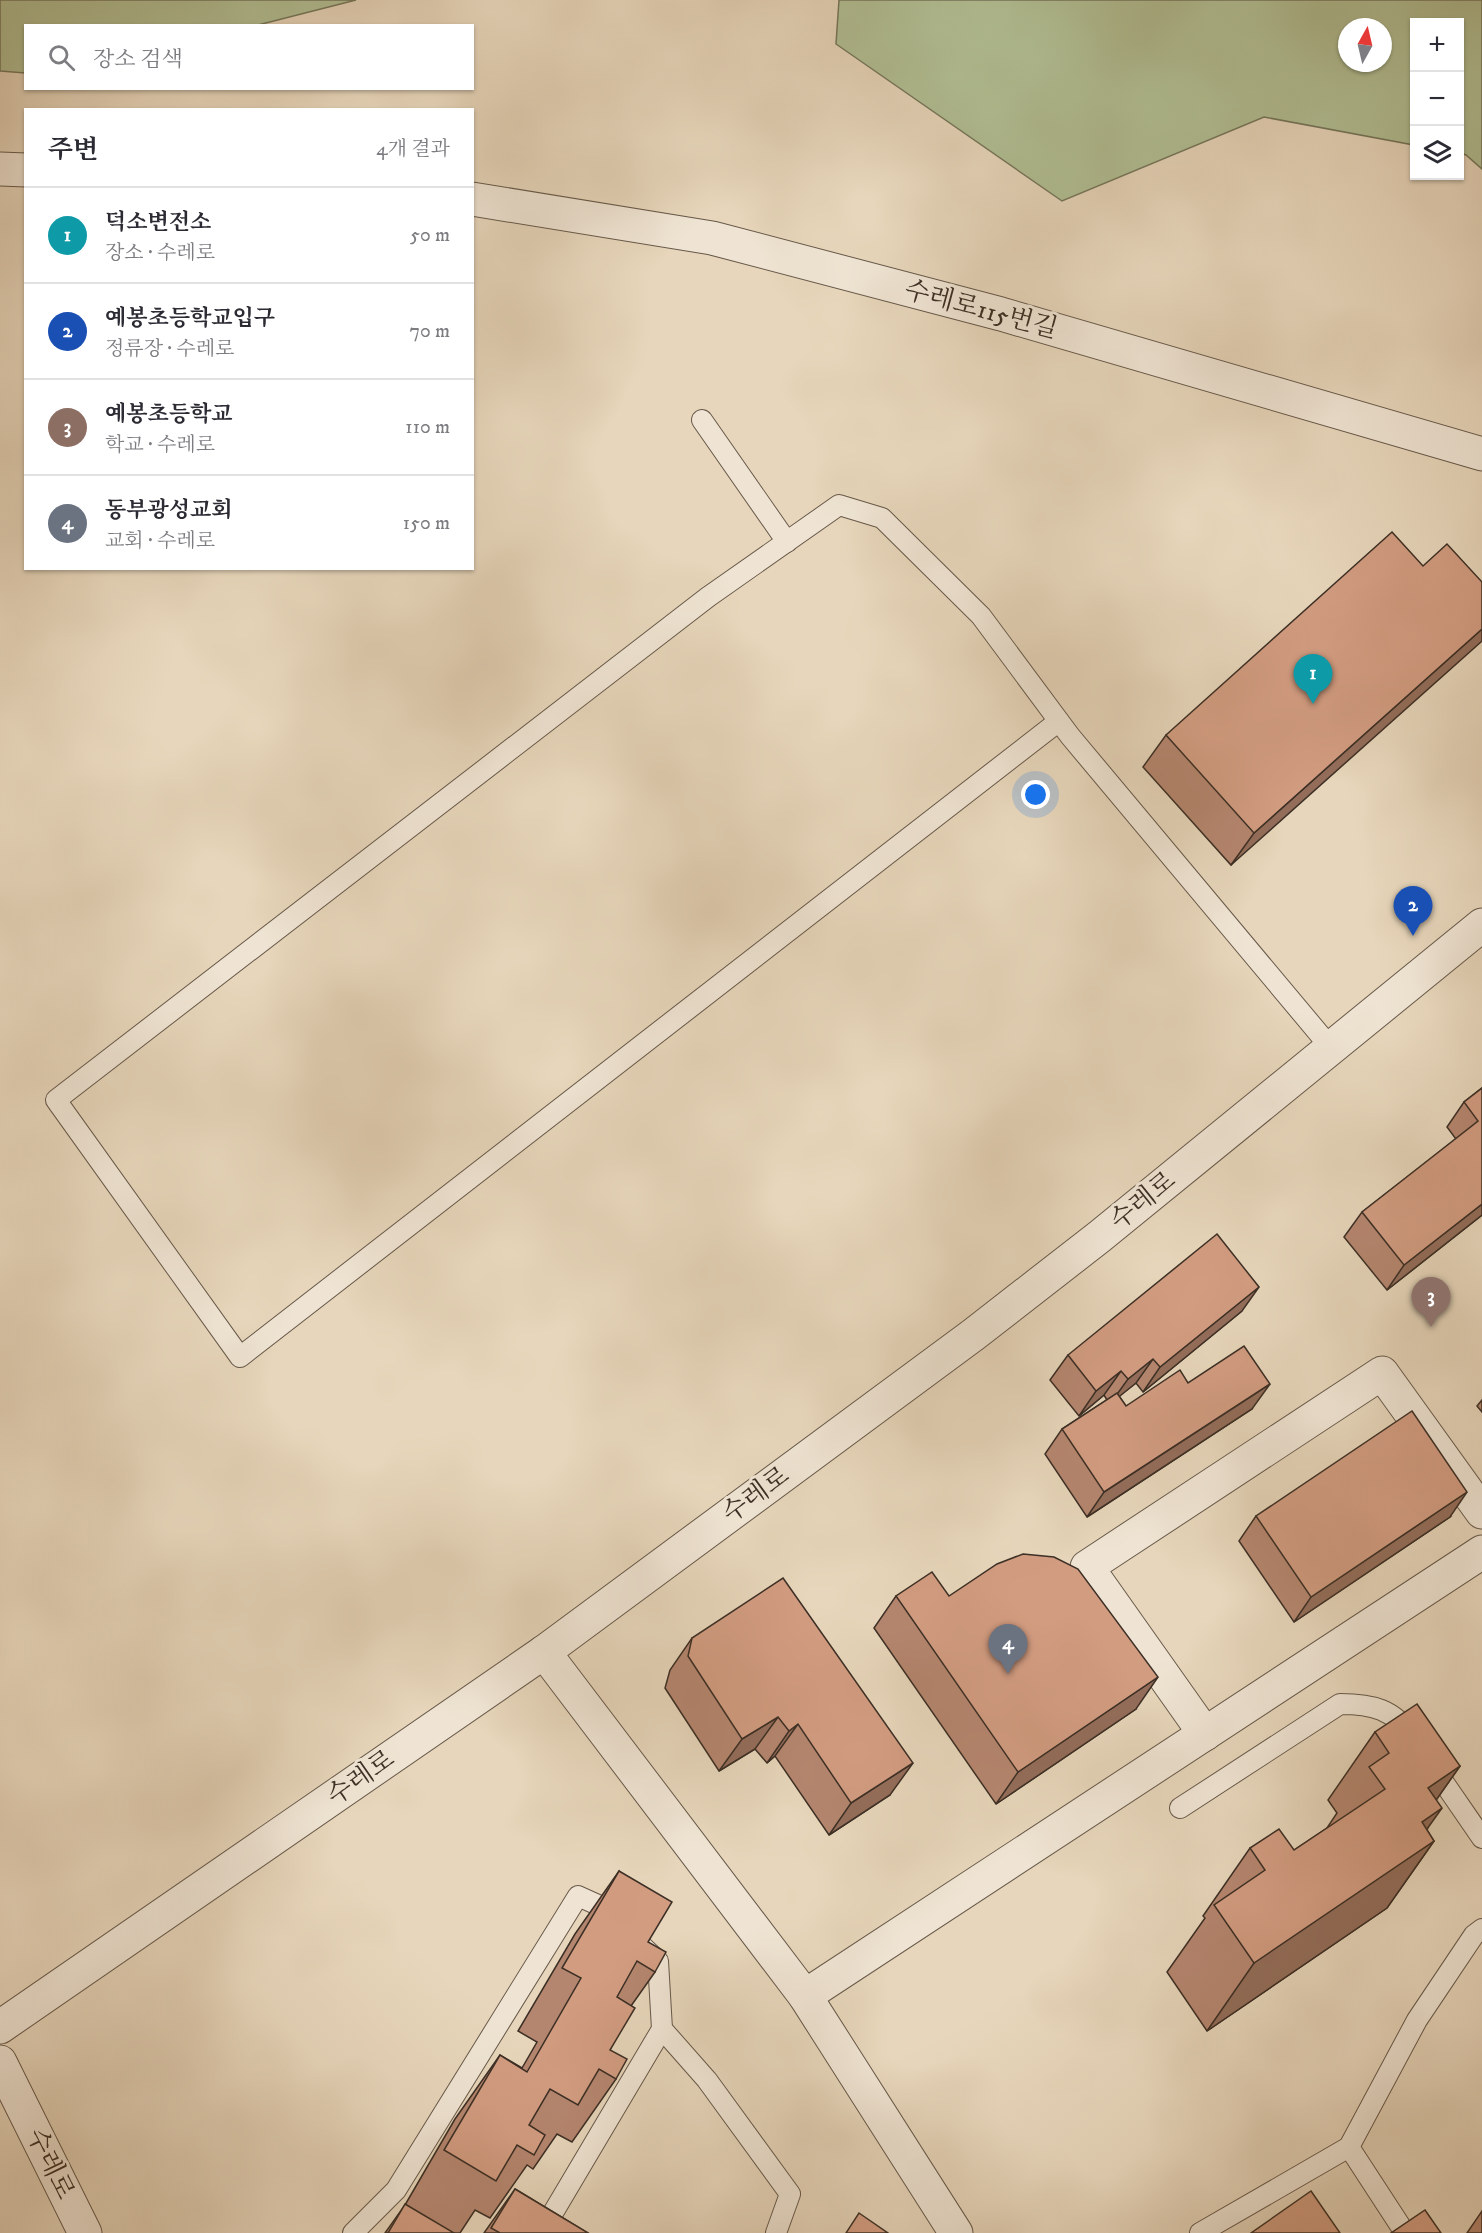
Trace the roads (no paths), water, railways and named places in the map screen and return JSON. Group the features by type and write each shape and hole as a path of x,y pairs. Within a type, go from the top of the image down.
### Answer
{"street":[{"path":"0,169 24,170"},
{"name":"수레로115번길","path":"474,199 712,238 1001,314 1482,454"},
{"name":"수레로","path":"0,2027 544,1652 973,1335 1099,1237 1482,925"},
{"path":"1205,1734 1087,1567 1382,1372 1482,1512"},
{"path":"805,1996 1482,1552"},
{"path":"544,1652 805,1996 956,2233"},
{"name":"수레로","path":"0,2062 85,2233"}],"lane":[{"path":"702,420 787,542"},
{"path":"1059,721 240,1356 56,1100 708,597 839,505 882,518 981,616 1059,721 1331,1048"},
{"path":"1180,1808 1340,1704 1368,1704 1400,1719 1482,1838"},
{"path":"353,2233 396,2190 578,1896 598,1905 658,1961 662,2029 541,2233"},
{"path":"1200,2233 1349,2147 1417,2020 1474,1935 1482,1929"},
{"path":"662,2029 707,2080 790,2194 776,2233"},
{"path":"1349,2147 1405,2233"}],"place":[{"name":"덕소변전소","path":"1313,704"},
{"name":"예봉초등학교입구","path":"1413,936"},
{"name":"예봉초등학교","path":"1431,1327"},
{"name":"동부광성교회","path":"1008,1674"}]}
